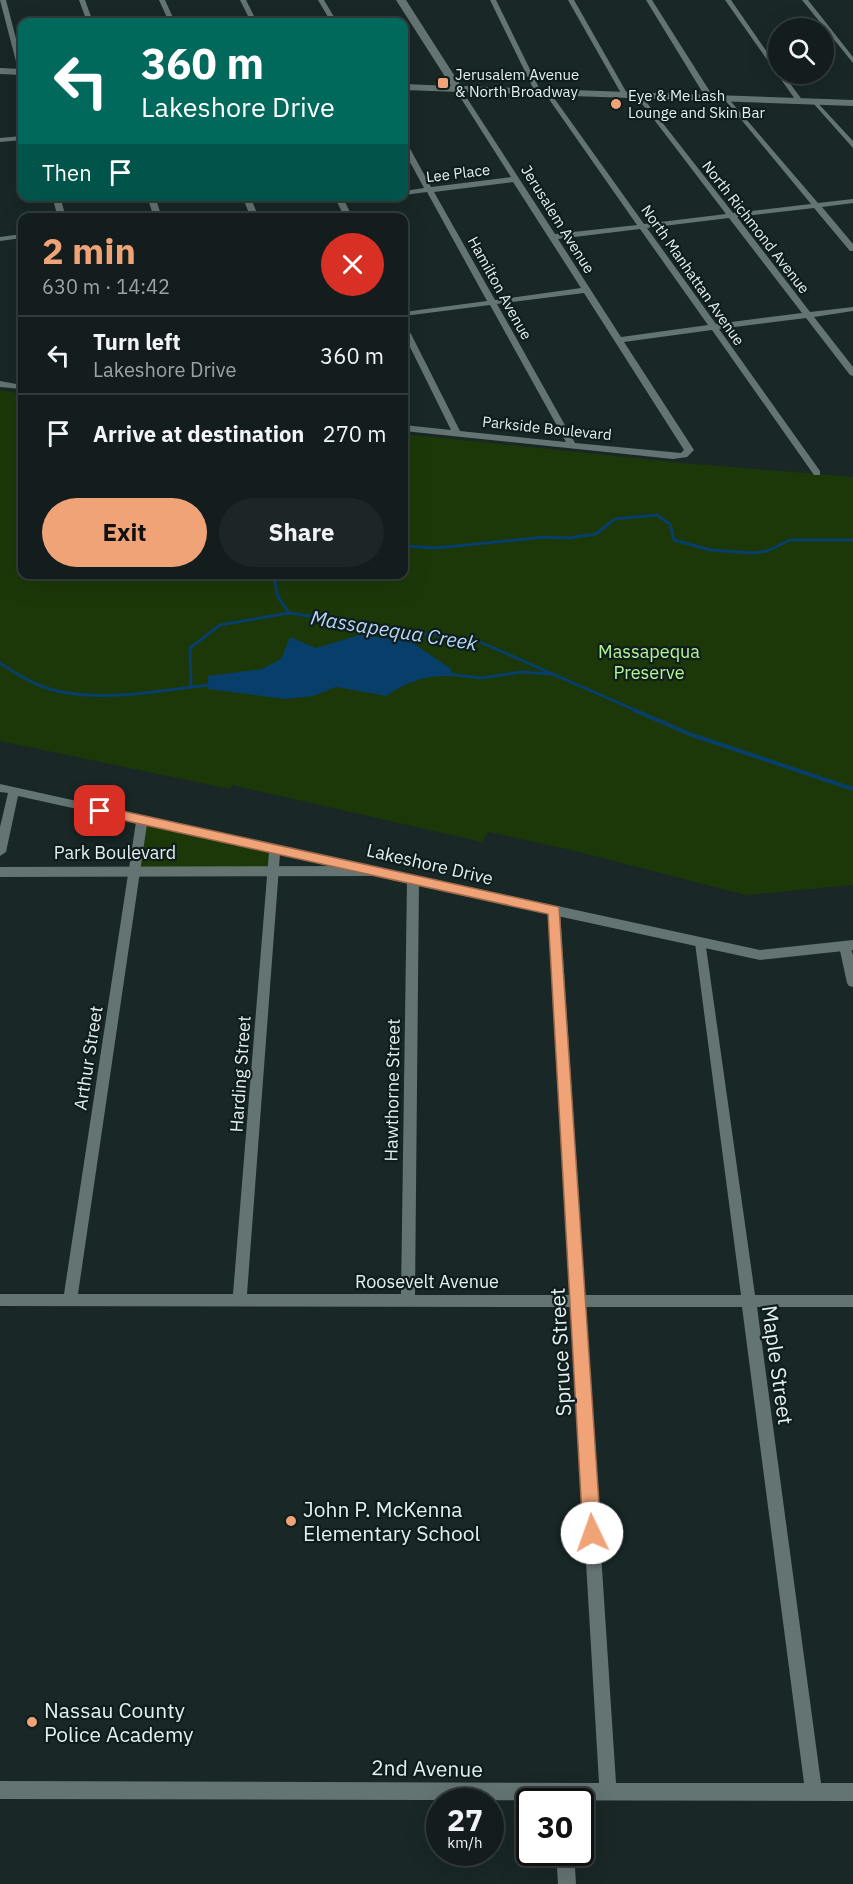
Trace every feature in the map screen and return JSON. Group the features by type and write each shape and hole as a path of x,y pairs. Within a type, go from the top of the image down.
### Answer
{"main road":[{"name":"Jerusalem Avenue","path":"401,0 458,89"},
{"path":"0,71 18,72"},
{"path":"408,87 853,103"}],"street":[{"path":"3,0 18,57"},
{"path":"82,0 89,18"},
{"path":"162,0 170,18"},
{"path":"243,0 252,18"},
{"path":"321,0 332,18"},
{"path":"401,0 408,0"},
{"name":"North Manhattan Avenue","path":"493,0 543,92 642,226 817,473"},
{"path":"571,0 625,95"},
{"path":"649,0 710,98"},
{"path":"728,0 768,57"},
{"path":"805,0 853,62"},
{"path":"787,84 799,101"},
{"name":"Jerusalem Avenue","path":"458,89 617,340 688,447 688,453"},
{"name":"North Richmond Avenue","path":"638,95 853,374"},
{"path":"728,99 853,249"},
{"path":"815,102 853,146"},
{"path":"0,140 18,138"},
{"name":"Hamilton Avenue","path":"408,152 572,445"},
{"name":"Lee Place","path":"408,193 516,179"},
{"path":"552,237 853,201"},
{"path":"0,239 18,237"},
{"path":"408,313 586,291"},
{"path":"617,340 853,309"},
{"path":"408,336 457,434"},
{"path":"0,384 18,386"},
{"name":"Parkside Boulevard","path":"408,428 673,456 688,453"},
{"name":"Lakeshore Drive","path":"0,788 760,955 849,946"},
{"path":"0,852 14,791"},
{"name":"Arthur Street","path":"70,1300 142,820"},
{"name":"Harding Street","path":"240,1300 275,849"},
{"name":"Park Boulevard","path":"0,872 373,871"},
{"name":"Hawthorne Street","path":"408,1300 413,880"},
{"name":"Spruce Street","path":"554,911 608,1791"},
{"name":"Maple Street","path":"701,943 814,1791"},
{"path":"849,946 853,983"},
{"name":"Roosevelt Avenue","path":"0,1300 853,1301"},
{"name":"2nd Avenue","path":"0,1790 342,1790 516,1796"},
{"name":"2nd Avenue","path":"594,1793 853,1792"},
{"path":"566,1866 567,1884"}],"green space":[{"name":"Massapequa Preserve","path":"0,390 18,393 18,579 408,579 408,434 683,463 853,477 853,885 746,895 571,850 488,832 482,842 232,785 230,789 0,741"},
{"path":"142,820 275,850 273,872 135,872"}],"water":[{"path":"359,635 410,641 451,669 451,676 417,680 386,696 336,687 313,696 285,699 208,689 208,676 262,669 281,659 290,637 316,648"}],"waterway":[{"path":"408,546 436,548 544,537 568,538 596,534 615,519 657,515 670,524 674,540 710,550 753,553 767,551 790,540 853,540"},
{"path":"277,579 275,582 278,597 289,613"},
{"name":"Massapequa Creek","path":"191,687 190,648 220,625 289,613"},
{"name":"Massapequa Creek","path":"289,613 480,642 553,674"},
{"name":"Massapequa Creek","path":"0,663 39,685 70,693 122,695 191,687"},
{"path":"447,674 482,678 521,672 553,674"},
{"name":"Massapequa Creek","path":"553,674 637,711"},
{"path":"191,687 212,685"},
{"name":"Massapequa Creek","path":"634,710 692,735 853,789"}],"place":[{"name":"Jerusalem Avenue & North Broadway","path":"443,83"},
{"name":"Eye & Me Lash Lounge and Skin Bar","path":"616,104"},
{"name":"John P. McKenna Elementary School","path":"291,1521"},
{"name":"Nassau County Police Academy","path":"32,1722"}],"route":[{"path":"100,811 554,911 592,1533"}]}
